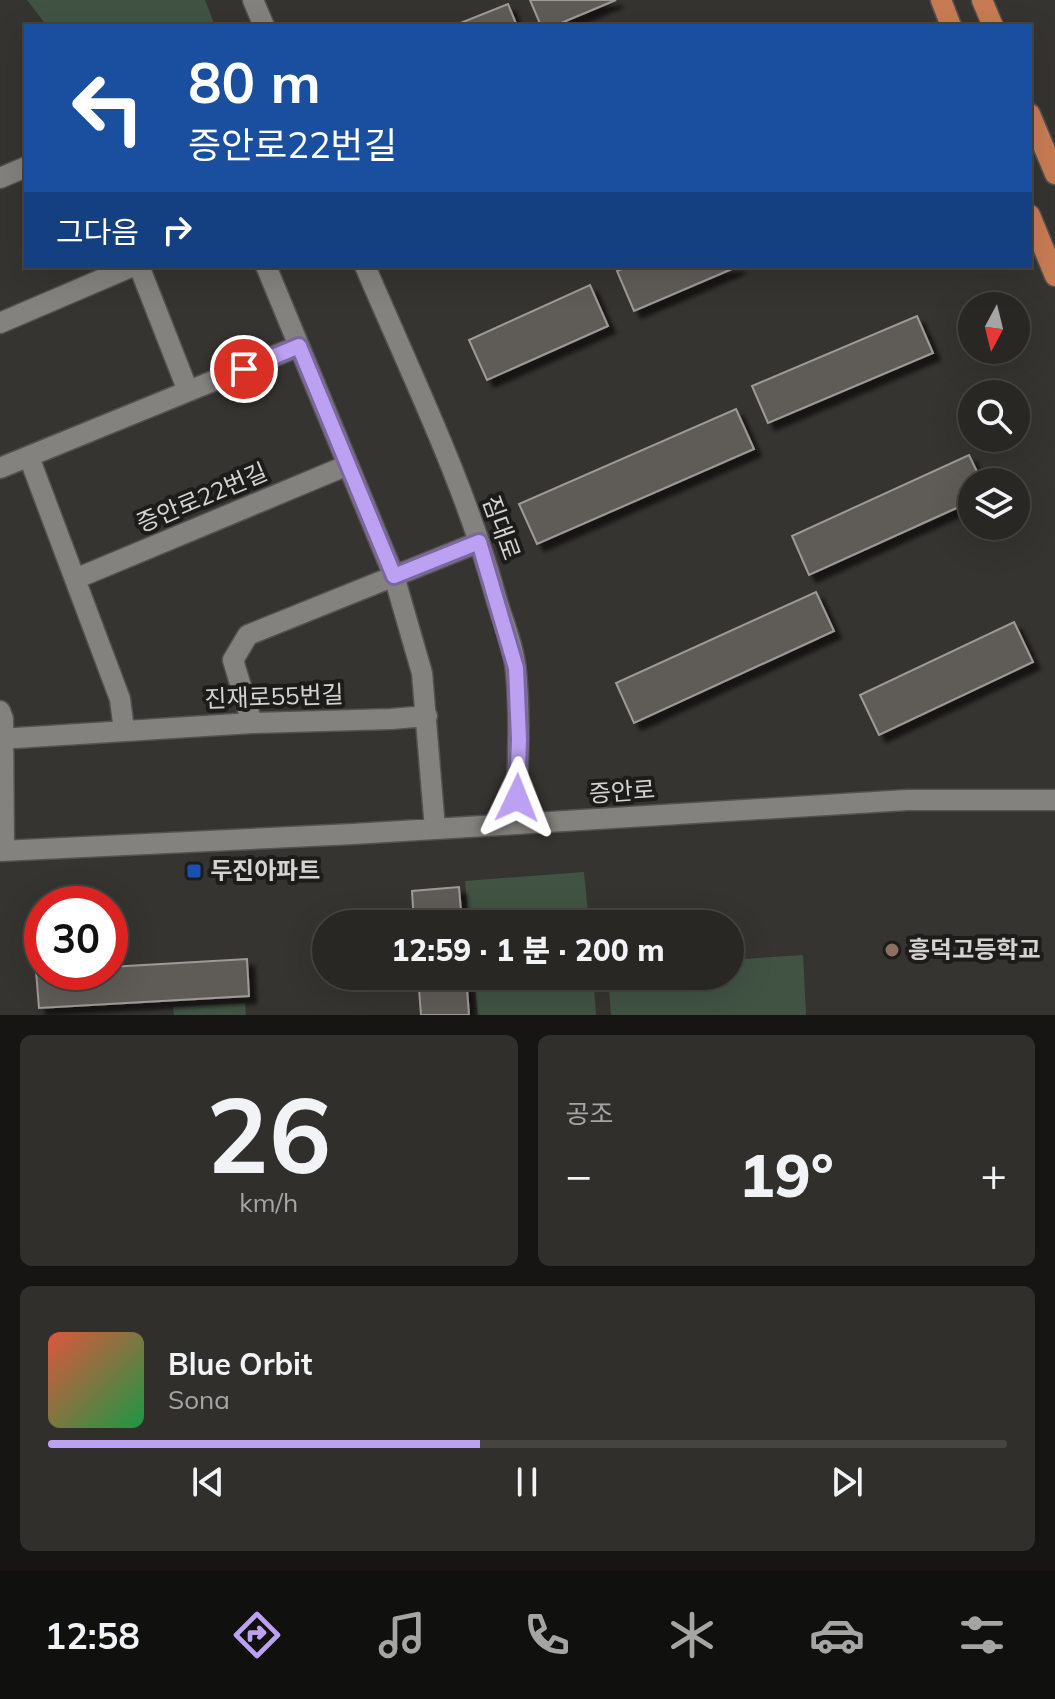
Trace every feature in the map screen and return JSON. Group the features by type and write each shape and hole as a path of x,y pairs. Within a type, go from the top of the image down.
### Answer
{"main road":[{"path":"941,0 950,24"},
{"path":"982,0 992,24"},
{"path":"1032,119 1055,174"},
{"path":"1032,220 1055,276"}],"street":[{"path":"253,0 263,24"},
{"path":"0,178 24,168"},
{"path":"0,323 131,268"},
{"path":"137,268 188,391"},
{"path":"267,268 394,576 422,673 435,829"},
{"name":"짐대로","path":"366,268 458,486 479,542 516,668 519,739 516,824"},
{"path":"0,468 299,346"},
{"path":"29,457 120,699 124,730"},
{"name":"증안로22번길","path":"75,579 348,465"},
{"path":"252,723 233,660 248,635 479,542"},
{"path":"0,711 3,719 2,851"},
{"name":"진재로55번길","path":"2,739 252,723 427,716"},
{"name":"증안로","path":"2,851 907,800 1055,800"}],"green space":[{"path":"27,0 205,0 214,24 45,24"},
{"path":"584,872 588,910 468,910 465,881"},
{"path":"803,955 806,1015 611,1015 609,990 744,990 744,959"},
{"path":"475,990 594,990 596,1015 478,1015"},
{"path":"245,1003 246,1015 174,1015 173,1007"}],"building":[{"path":"530,0 616,0 559,24 540,24"},
{"path":"508,4 516,24 458,24"},
{"path":"625,268 734,268 634,311 617,271"},
{"path":"590,285 608,326 487,380 469,340"},
{"path":"917,316 933,353 768,423 752,386"},
{"path":"736,409 754,449 537,544 519,504"},
{"path":"969,455 975,468 958,468 958,507 809,575 792,536"},
{"path":"816,592 834,631 634,723 616,683"},
{"path":"1014,622 1033,662 879,735 860,695"},
{"path":"459,887 461,910 413,910 412,891"},
{"path":"247,959 249,996 39,1008 38,990 128,990 128,966"},
{"path":"419,990 467,990 469,1015 421,1015"}],"place":[{"name":"두진아파트","path":"194,871"},
{"name":"흥덕고등학교","path":"892,950"}],"route":[{"path":"244,369 299,346 394,576 479,542 516,668 519,739 517,798"}]}
